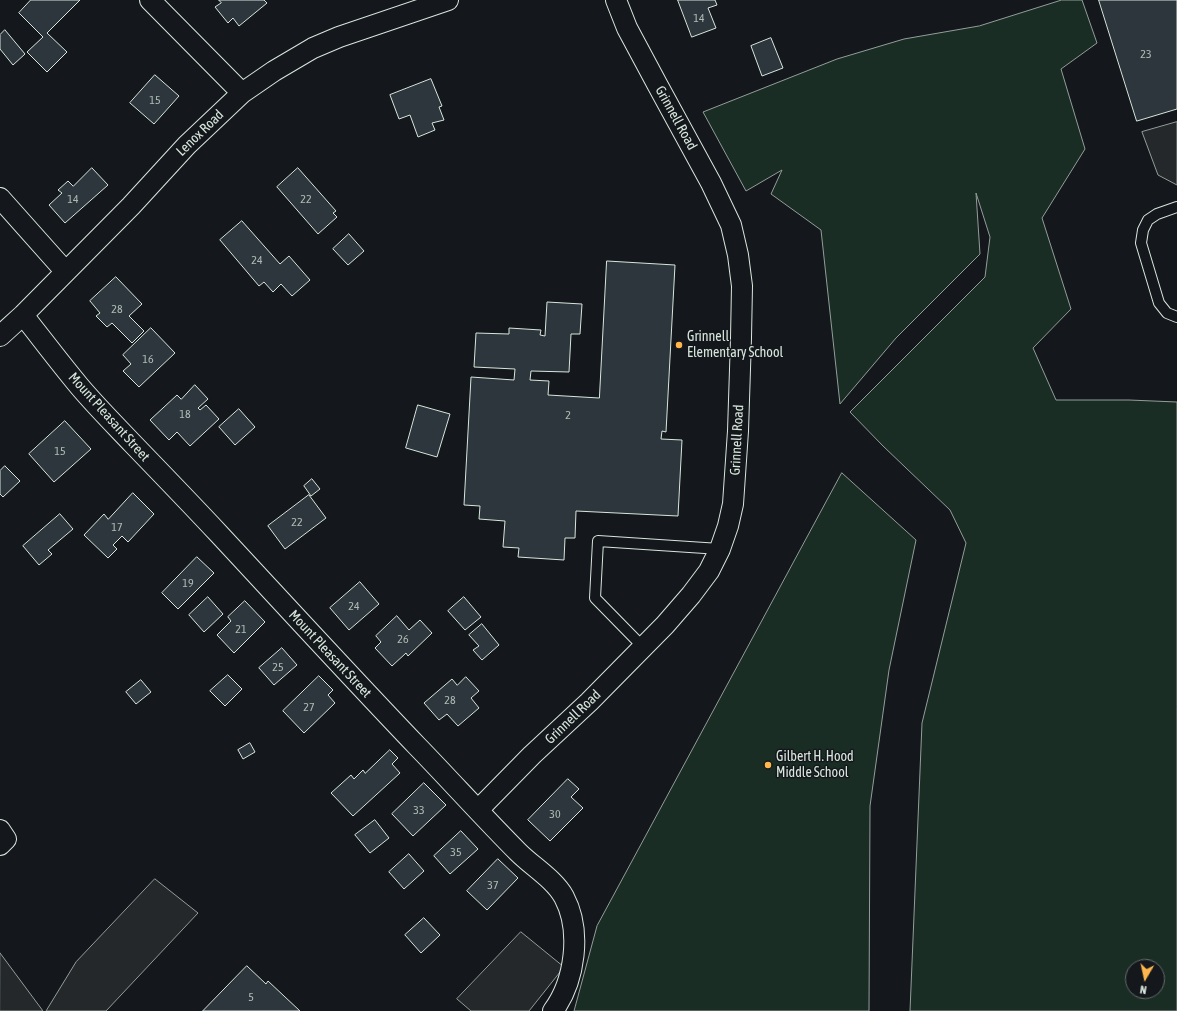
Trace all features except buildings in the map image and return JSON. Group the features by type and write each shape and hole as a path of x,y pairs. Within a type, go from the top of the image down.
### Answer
{"street":[{"path":"150,0 242,93"},
{"name":"Lenox Road","path":"0,336 23,315 131,206 187,145 242,93 274,71 313,48 339,37 448,0"},
{"name":"Grinnell Road","path":"478,810 532,755 589,702 665,625 691,595 709,571 720,550 733,504 738,431 742,286 738,255 731,225 711,183 627,28 616,0"},
{"path":"0,198 65,271"},
{"name":"Mount Pleasant Street","path":"23,315 81,388 106,416 520,854 554,884 563,896 570,910 574,948 572,967 567,987 554,1011"}],"lane":[{"path":"1177,207 1157,214 1148,220 1143,230 1141,243 1159,303 1167,313 1177,317"},
{"path":"643,647 595,598 598,541 720,550"}],"green space":[{"path":"1062,0 1082,0 1097,43 1061,69 1085,149 1042,218 1071,309 1033,348 1056,400 1129,400 1177,402 1177,1011 910,1011 922,723 966,543 950,510 850,412 985,277 990,237 976,193 980,254 896,338 840,404 821,230 771,194 782,170 746,191 703,112 837,59 904,39 979,26"},
{"path":"842,473 916,540 889,670 870,806 869,1011 574,1011 597,926"}],"shaded area":[{"path":"1177,122 1177,185 1158,175 1142,132"},
{"path":"155,879 198,913 106,1011 46,1011 76,962"},
{"path":"521,932 564,967 529,1011 471,1011 457,999"},
{"path":"0,953 43,1011 0,1011"}],"place":[{"name":"Grinnell Elementary School","path":"679,345"},
{"name":"Gilbert H. Hood Middle School","path":"768,765"}]}
